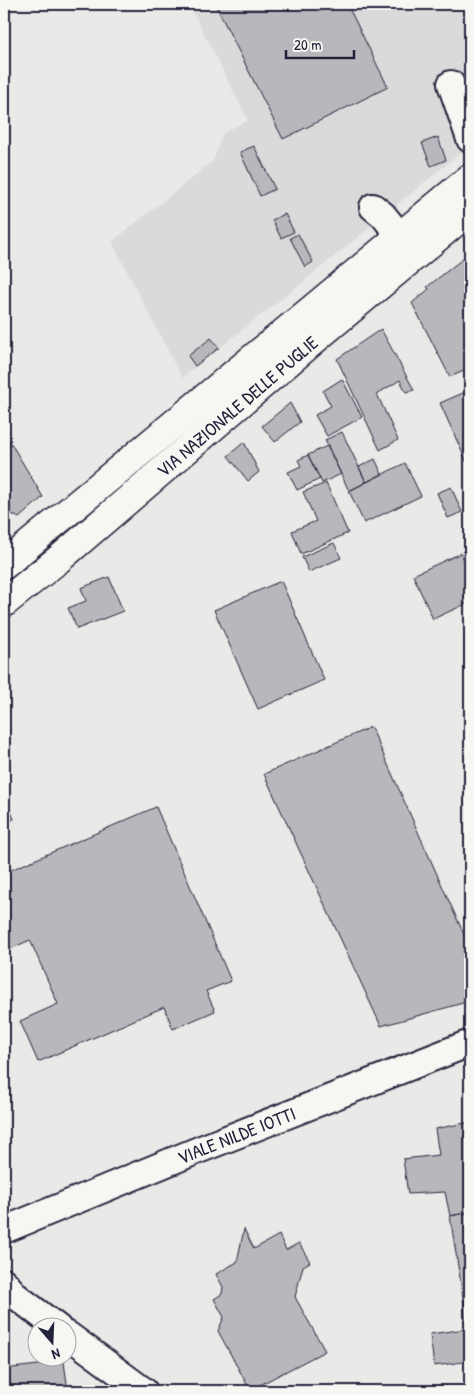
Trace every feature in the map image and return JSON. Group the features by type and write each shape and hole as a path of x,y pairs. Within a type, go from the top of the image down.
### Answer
{"main road":[{"name":"VIA NAZIONALE DELLE PUGLIE","path":"4,565 470,178"},
{"name":"VIA NAZIONALE DELLE PUGLIE","path":"4,604 470,210"}],"street":[{"path":"451,84 470,139"},
{"path":"373,207 383,215 400,236"},
{"name":"VIALE NILDE IOTTI","path":"4,1230 211,1145 470,1043"},
{"path":"4,1282 16,1296 45,1318"},
{"path":"78,1342 144,1391"}],"shaded area":[{"path":"189,4 457,4 470,29 470,145 182,378 112,242 213,161 223,133 248,120"},
{"path":"77,516 83,524 4,592 4,577"}],"building":[{"path":"215,4 347,4 388,87 283,139"},
{"path":"438,137 446,160 431,166 422,143"},
{"path":"254,146 275,189 260,196 240,152"},
{"path":"285,214 294,232 281,238 272,220"},
{"path":"298,234 313,262 305,267 290,238"},
{"path":"470,253 470,377 466,370 450,377 412,303 429,289 427,287"},
{"path":"381,329 414,390 406,392 400,380 377,394 398,440 380,450 337,359"},
{"path":"211,338 219,348 195,366 188,356"},
{"path":"342,379 362,417 327,436 315,415 331,406 323,391"},
{"path":"470,390 470,462 467,463 440,403"},
{"path":"290,403 300,422 275,442 262,426"},
{"path":"342,432 366,482 349,491 325,440"},
{"path":"9,440 43,497 19,518 12,514 4,518 4,443"},
{"path":"244,442 259,472 248,481 228,456"},
{"path":"327,446 341,474 322,483 308,455"},
{"path":"308,455 320,479 297,490 288,472 301,466 298,460"},
{"path":"375,459 382,474 366,482 359,467"},
{"path":"405,463 421,496 364,523 349,491"},
{"path":"326,483 348,533 301,554 292,531 316,521 303,492"},
{"path":"451,487 462,512 448,518 437,493"},
{"path":"334,543 341,558 309,572 302,557"},
{"path":"461,553 470,574 470,602 433,619 413,575"},
{"path":"109,577 123,611 77,629 68,608 86,601 81,588"},
{"path":"281,581 324,680 258,709 214,610"},
{"path":"371,727 470,948 470,1001 381,1026 264,774"},
{"path":"4,795 14,819 4,824"},
{"path":"156,807 231,981 206,991 215,1011 173,1029 164,1007 38,1062 20,1021 58,1004 30,940 10,949 4,935 4,873"},
{"path":"470,1122 470,1212 450,1216 445,1192 408,1194 403,1159 439,1155 435,1129"},
{"path":"470,1212 470,1303 464,1304 450,1216"},
{"path":"244,1229 254,1249 279,1235 286,1250 299,1243 310,1262 303,1266 295,1297 325,1351 250,1390 218,1331 224,1317 214,1299 222,1294 223,1287 216,1274 237,1262"},
{"path":"470,1303 470,1361 434,1366 430,1334 466,1329 464,1304"},
{"path":"28,1366 28,1368 65,1368 68,1391 4,1391 4,1369"}]}
